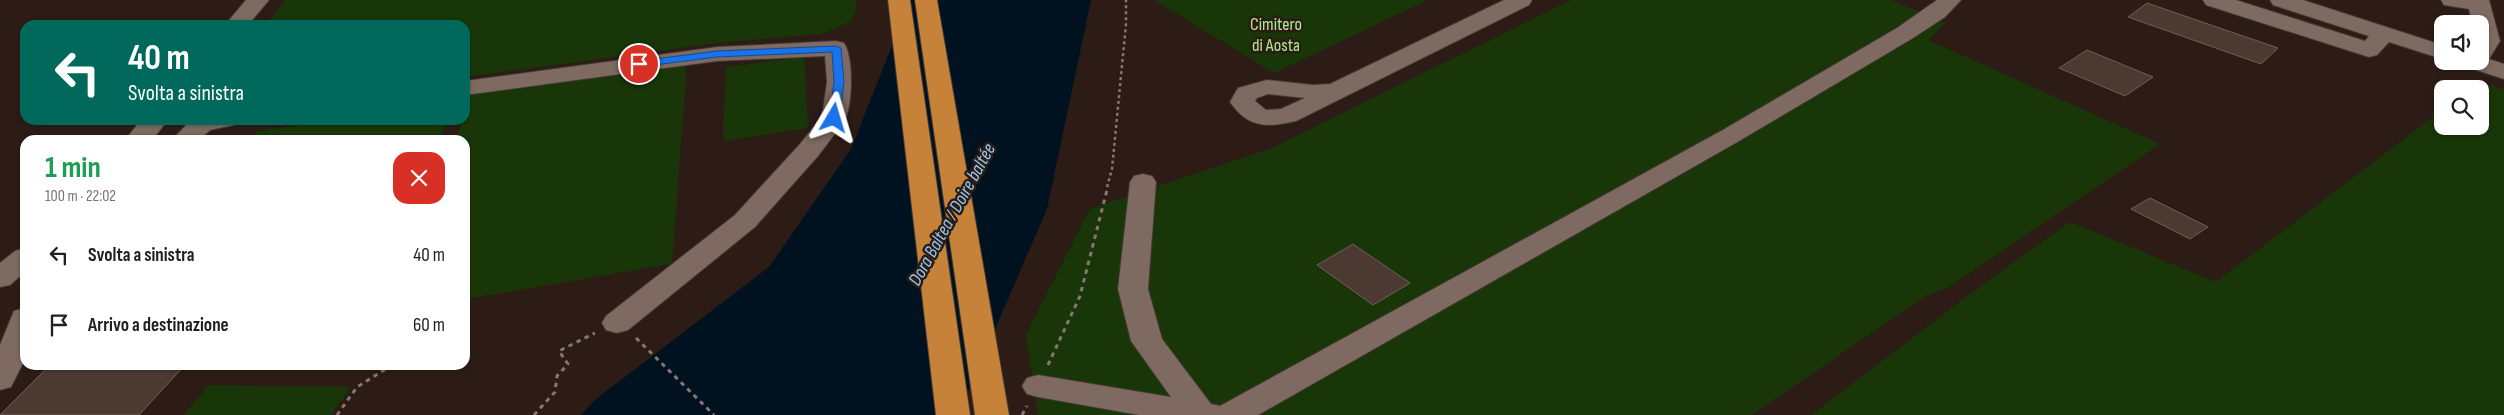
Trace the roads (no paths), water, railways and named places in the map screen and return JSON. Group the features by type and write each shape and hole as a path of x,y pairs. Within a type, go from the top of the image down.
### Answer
{"highway":[{"path":"899,0 953,415"},
{"path":"926,0 992,415"}],"street":[{"path":"240,20 258,0"},
{"path":"1335,91 1521,0"},
{"path":"1038,386 1214,415 1730,136 1905,33 1937,12 1950,0"},
{"path":"2214,0 2369,50 2385,33"},
{"path":"2281,0 2434,49"},
{"path":"2452,0 2478,2 2479,15"},
{"path":"470,87 717,54 836,48 839,82 834,118 809,150 745,221 622,326"},
{"path":"2489,60 2504,72"},
{"path":"142,135 151,125"},
{"path":"190,135 200,125"},
{"path":"1143,182 1133,289 1146,341 1214,415"},
{"path":"0,278 20,261"},
{"path":"0,284 20,278"},
{"path":"0,379 20,336"}],"water":[{"name":"Dora Baltea / Doire baltée","path":"910,0 1091,0 1047,209 958,415 581,415 596,399 769,267 851,149"}],"park label":[{"name":"Cimitero di Aosta","path":"1276,34"}]}
